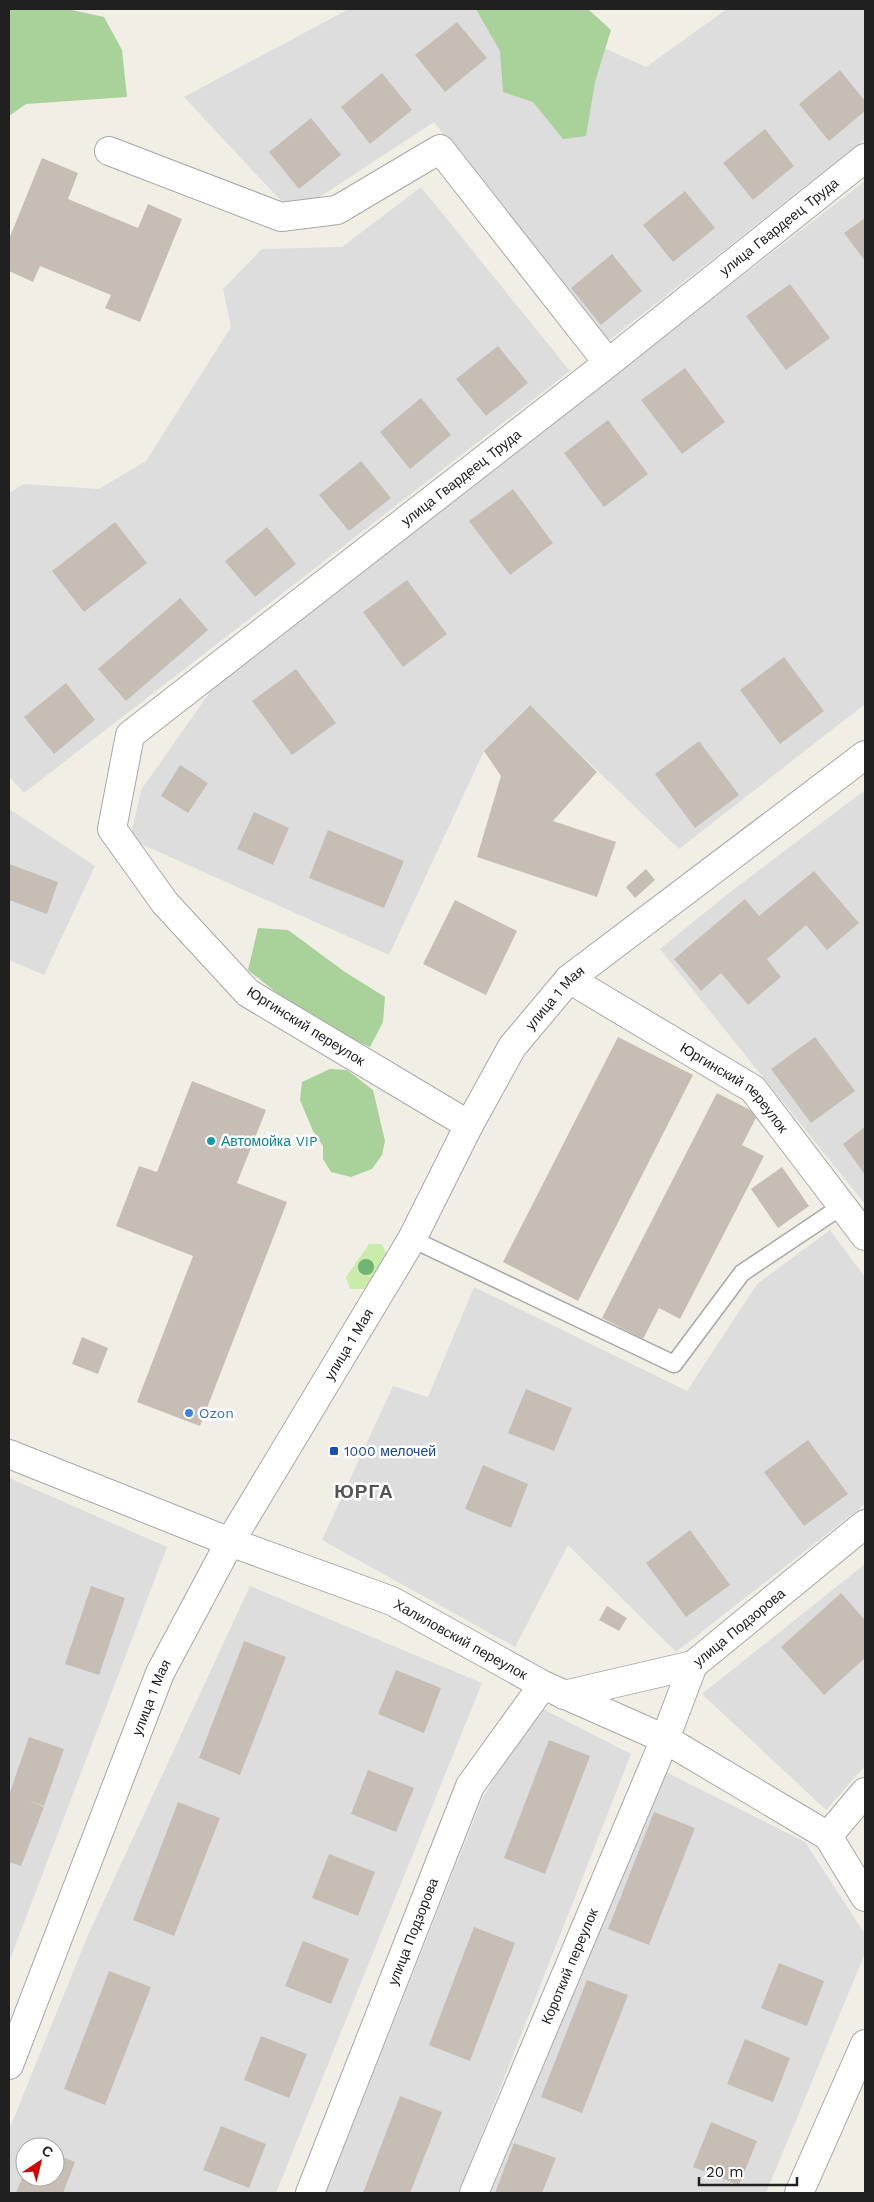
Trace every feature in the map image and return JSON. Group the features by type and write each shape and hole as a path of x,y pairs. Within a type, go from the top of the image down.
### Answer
{"street":[{"path":"110,151 282,217 337,210 440,149 608,362"},
{"name":"улица Гвардеец Труда","path":"112,829 130,735 608,362 865,158"},
{"name":"улица 1 Мая","path":"9,2065 160,1673 230,1542 412,1239 469,1125 512,1047 569,979 865,756"},
{"name":"Юргинский переулок","path":"112,829 165,904 248,993 469,1125"},
{"name":"Юргинский переулок","path":"569,979 753,1089 865,1236"},
{"name":"Халиловский переулок","path":"9,1454 230,1542 392,1601 553,1690 665,1739 828,1836 865,1897"},
{"name":"улица Подзорова","path":"310,2193 470,1786 553,1690 693,1665 865,1524"},
{"name":"Короткий переулок","path":"474,2193 665,1739 693,1665"},
{"path":"828,1836 865,1792"},
{"path":"799,2193 865,2044"}],"lane":[{"path":"412,1239 674,1364 742,1273 842,1206"}],"shaded area":[{"path":"349,9 518,9 646,67 727,9 865,9 865,139 602,346 434,122 309,204 281,201 184,97"},
{"path":"865,181 865,704 679,849 529,705 484,751 389,955 130,839 141,790 217,682"},
{"path":"421,187 570,371 24,793 9,776 9,493 24,484 99,489 146,461 231,327 223,289 262,249 342,247"},
{"path":"865,790 865,1204 660,949 729,893"},
{"path":"9,809 95,866 44,975 9,960"},
{"path":"830,1230 865,1277 865,1504 676,1652 568,1545 515,1647 322,1540 393,1386 428,1397 474,1287 687,1391 757,1284"},
{"path":"9,1478 167,1547 9,1962"},
{"path":"865,1564 865,1766 826,1810 702,1694"},
{"path":"250,1586 482,1683 276,2193 9,2193 9,2130 88,1935"},
{"path":"539,1707 631,1754 459,2193 326,2193 483,1797"},
{"path":"658,1768 805,1842 865,1934 865,1953 766,2193 487,2193"}],"green space":[{"path":"9,9 67,9 104,17 122,50 127,97 26,104 9,116"},
{"path":"476,9 588,9 611,30 595,82 586,136 563,139 533,102 503,92 500,51"},
{"path":"258,928 288,930 345,972 385,997 383,1022 370,1047 314,1022 248,970"},
{"path":"330,1069 347,1070 373,1090 385,1141 382,1155 372,1169 351,1177 331,1172 323,1159 323,1146 313,1131 300,1100 302,1082"},
{"path":"369,1244 382,1244 387,1256 364,1289 350,1289 346,1277"}],"building":[{"path":"457,22 487,58 445,92 415,55"},
{"path":"840,70 865,101 865,111 829,141 799,104"},
{"path":"382,73 412,110 370,144 341,107"},
{"path":"311,118 341,155 299,189 269,152"},
{"path":"765,129 794,166 753,200 723,163"},
{"path":"42,158 78,173 68,199 138,228 148,204 182,219 140,322 105,308 111,295 40,266 33,282 9,271 9,239"},
{"path":"685,191 715,228 673,262 643,225"},
{"path":"865,218 865,261 844,233"},
{"path":"612,254 642,291 601,325 571,288"},
{"path":"790,284 830,338 786,370 746,316"},
{"path":"498,346 528,383 486,416 456,379"},
{"path":"685,368 725,422 682,454 641,400"},
{"path":"421,398 451,435 410,469 380,432"},
{"path":"608,420 648,474 604,507 564,453"},
{"path":"361,461 391,498 349,531 319,495"},
{"path":"513,489 553,543 510,575 469,521"},
{"path":"115,522 147,563 84,612 52,571"},
{"path":"267,527 296,564 255,597 225,561"},
{"path":"407,580 447,634 403,667 363,612"},
{"path":"180,598 208,630 126,701 98,669"},
{"path":"784,657 824,711 780,744 740,690"},
{"path":"296,669 336,723 292,755 252,701"},
{"path":"66,683 95,720 54,754 24,717"},
{"path":"530,705 597,772 553,821 616,842 597,897 477,857 501,776 484,751"},
{"path":"699,741 739,795 695,828 655,774"},
{"path":"180,765 208,783 188,813 161,796"},
{"path":"254,812 289,828 273,865 237,849"},
{"path":"328,830 404,861 384,908 309,878"},
{"path":"9,864 58,882 47,914 9,900"},
{"path":"646,869 655,880 635,898 626,887"},
{"path":"814,871 859,923 827,950 806,925 767,959 781,977 748,1005 721,973 701,991 674,959 745,899 759,916"},
{"path":"455,900 517,931 486,995 423,964"},
{"path":"618,1037 693,1075 578,1301 503,1262"},
{"path":"815,1037 855,1091 811,1123 771,1069"},
{"path":"192,1081 266,1110 237,1183 287,1202 200,1426 137,1402 193,1256 116,1226 139,1166 157,1172"},
{"path":"717,1093 758,1114 742,1145 764,1156 680,1319 659,1308 643,1339 602,1318"},
{"path":"865,1127 865,1175 843,1144"},
{"path":"782,1167 809,1206 778,1228 751,1189"},
{"path":"82,1337 108,1348 98,1374 72,1364"},
{"path":"526,1389 572,1408 554,1451 508,1433"},
{"path":"808,1440 848,1494 804,1526 764,1472"},
{"path":"483,1465 528,1484 511,1528 465,1509"},
{"path":"690,1530 730,1585 686,1617 646,1563"},
{"path":"91,1586 125,1598 99,1675 65,1664"},
{"path":"841,1593 865,1620 865,1658 824,1695 781,1647"},
{"path":"607,1606 627,1618 619,1631 599,1620"},
{"path":"244,1641 286,1657 240,1775 199,1758"},
{"path":"396,1670 441,1688 424,1733 378,1714"},
{"path":"29,1737 64,1749 44,1806 27,1800 44,1807 21,1866 9,1862 9,1795"},
{"path":"549,1740 590,1756 545,1874 504,1858"},
{"path":"368,1770 414,1788 396,1832 351,1814"},
{"path":"178,1802 220,1818 174,1936 133,1920"},
{"path":"654,1812 695,1828 649,1945 608,1929"},
{"path":"329,1854 375,1872 358,1916 312,1898"},
{"path":"474,1927 515,1943 470,2061 429,2045"},
{"path":"303,1941 349,1959 331,2004 285,1986"},
{"path":"779,1963 824,1981 807,2026 761,2008"},
{"path":"109,1971 151,1987 105,2105 64,2089"},
{"path":"587,1980 628,1995 582,2113 541,2097"},
{"path":"261,2036 307,2054 289,2098 244,2080"},
{"path":"745,2039 790,2058 773,2102 727,2084"},
{"path":"400,2096 442,2112 410,2193 363,2193"},
{"path":"711,2122 757,2141 739,2185 693,2167"},
{"path":"221,2126 266,2144 249,2188 203,2170"},
{"path":"514,2143 556,2158 542,2193 495,2193"},
{"path":"65,2158 75,2162 63,2193 16,2193 18,2187 65,2187"}],"place":[{"name":"Автомойка VIP","path":"211,1141"},
{"name":"Ozon","path":"189,1413"},
{"name":"1000 мелочей","path":"334,1451"}],"district":[{"name":"ЮРГА","path":"364,1491"}]}
